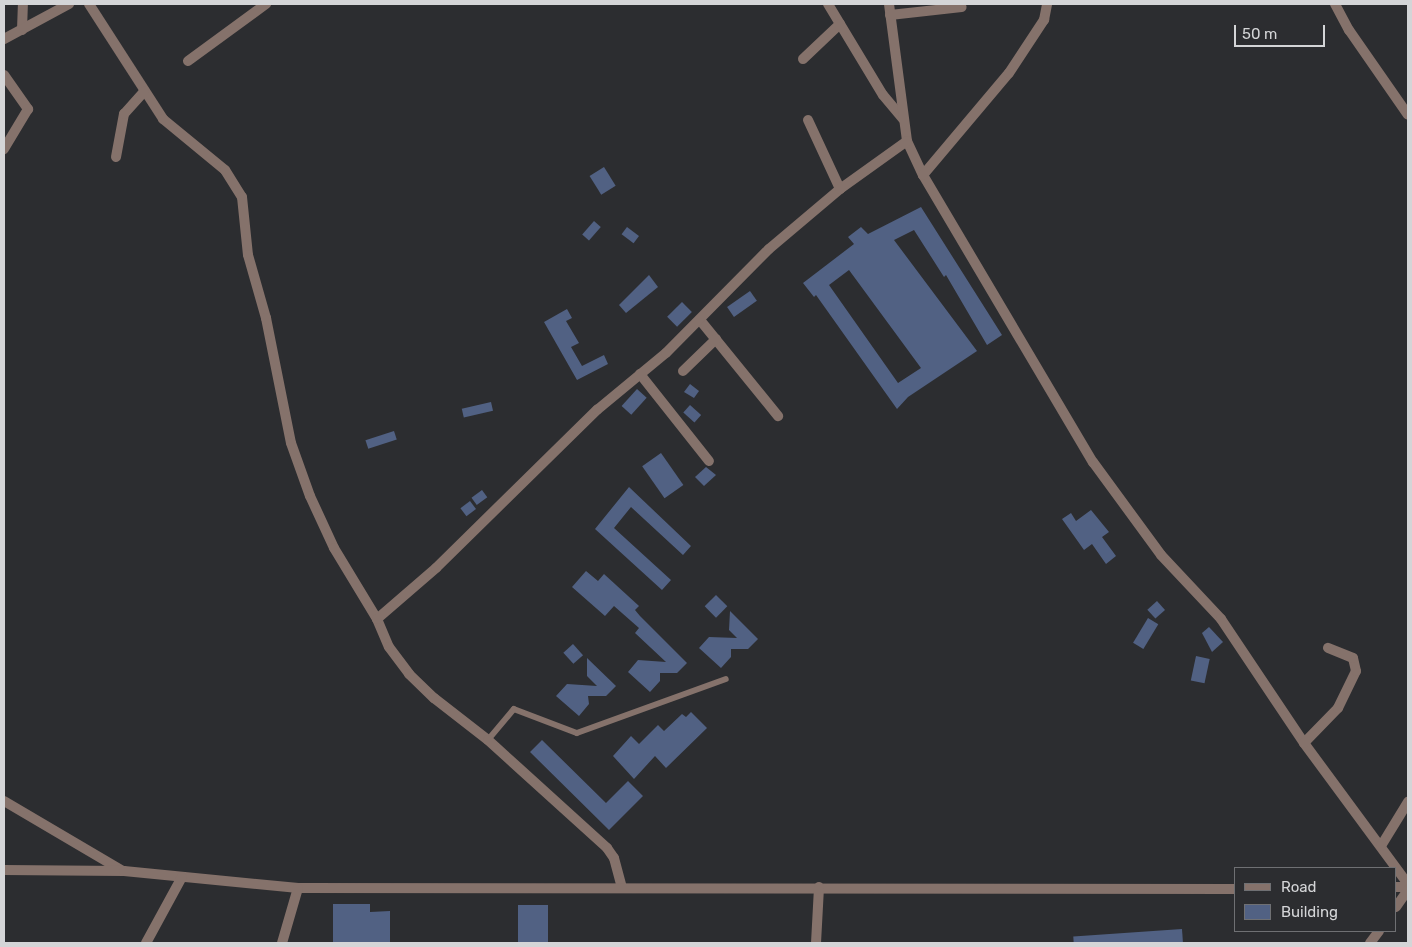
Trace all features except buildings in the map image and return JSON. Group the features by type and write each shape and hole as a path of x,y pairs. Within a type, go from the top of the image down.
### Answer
{"street":[{"path":"22,30 23,4"},
{"path":"4,39 68,4"},
{"path":"89,4 144,92 171,128 225,170 242,197 248,255 266,318 291,444 310,496 334,548 377,619 389,648 409,674 488,740 607,848 614,858 622,887"},
{"path":"188,61 266,4"},
{"path":"828,4 883,95 902,119"},
{"path":"888,4 901,79 902,119 907,141 924,175 1093,462 1161,555 1221,619 1304,743 1395,867"},
{"path":"924,175 1009,73 1044,20 1047,4"},
{"path":"1335,4 1349,30 1408,115"},
{"path":"890,15 962,7"},
{"path":"803,59 840,24"},
{"path":"4,75 28,109 4,149"},
{"path":"116,156 124,114 144,92"},
{"path":"808,120 840,189"},
{"path":"377,619 436,568 597,410 700,320 769,249 840,189 907,141"},
{"path":"700,320 778,416"},
{"path":"683,371 716,339"},
{"path":"640,374 709,461"},
{"path":"1304,743 1338,708 1356,671 1353,658 1328,648"},
{"path":"4,801 124,871"},
{"path":"1381,846 1408,802"},
{"path":"4,870 124,871 298,888 1234,889"},
{"path":"1397,870 1408,887 1397,905"},
{"path":"146,943 182,877"},
{"path":"282,943 298,888"},
{"path":"816,943 819,888"},
{"path":"1370,943 1378,932"}],"lane":[{"path":"488,740 514,709 577,733 726,679"}]}
